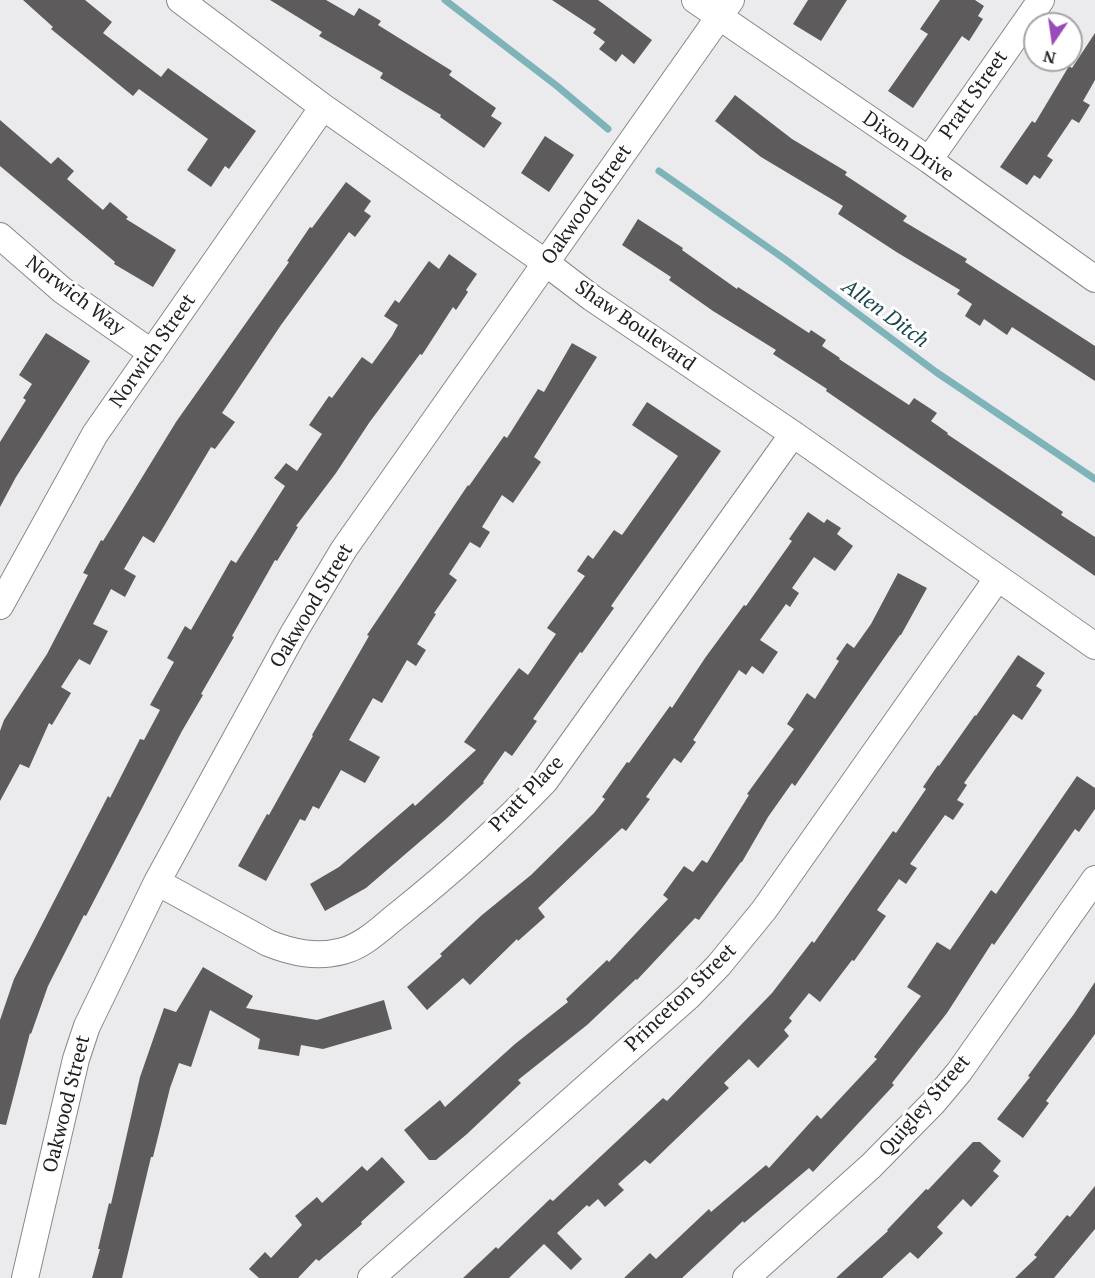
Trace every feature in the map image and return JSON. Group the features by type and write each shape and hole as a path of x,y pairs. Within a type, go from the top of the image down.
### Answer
{"street":[{"name":"Shaw Boulevard","path":"180,0 323,107 546,263 592,298 793,434 1095,646"},
{"name":"Dixon Drive","path":"695,0 725,8 929,160 1095,279"},
{"name":"Pratt Street","path":"929,160 1041,0"},
{"name":"Oakwood Street","path":"25,1278 76,1059 87,1026 157,882 293,634 344,549 725,8"},
{"name":"Norwich Street","path":"0,606 95,434 323,107"},
{"name":"Norwich Way","path":"0,236 62,290 152,353"},
{"name":"Pratt Place","path":"157,882 268,943 286,950 324,955 345,951 363,943 420,897 545,782 793,434"},
{"name":"Princeton Street","path":"371,1278 689,996 719,965 764,910 997,579"},
{"name":"Quigley Street","path":"746,1278 872,1166 933,1103 959,1072 1095,879"}],"building":[{"path":"23,0 85,0 112,22 103,33 161,77 168,68 256,131 229,169 225,166 211,187 187,170 208,139 139,89 133,96 51,29 53,27"},
{"path":"270,0 326,0 354,16 359,8 381,21 378,25 452,71 449,75 496,108 491,116 502,123 484,148 440,117 441,115 380,78 383,73 319,36 322,32"},
{"path":"552,0 598,0 652,40 634,64 622,54 616,62 599,49 605,42 593,33 596,29"},
{"path":"808,0 847,0 821,41 793,24"},
{"path":"940,0 975,0 984,6 978,16 983,19 969,41 962,36 913,108 888,91 928,34 920,29"},
{"path":"1095,33 1095,80 1083,101 1090,105 1079,123 1072,119 1047,156 1053,160 1040,179 1034,175 1027,185 1000,167 1032,121 1035,123 1065,72 1083,72 1083,51"},
{"path":"735,95 792,139 847,172 845,175 907,216 903,221 967,259 965,262 1095,346 1095,381 1012,327 1007,335 984,319 980,326 965,316 972,304 957,294 960,290 838,214 843,206 761,157 715,121"},
{"path":"0,120 51,164 58,157 74,171 67,179 103,210 110,202 128,217 126,219 176,250 153,287 114,264 115,262 0,166"},
{"path":"545,136 574,155 549,192 521,173"},
{"path":"346,182 371,201 364,211 371,216 355,237 349,232 281,325 222,413 235,422 215,449 211,447 154,543 143,536 124,569 136,576 125,597 111,589 93,624 108,631 90,665 79,659 61,687 71,693 52,725 49,723 29,768 20,764 0,801 0,731 4,720 47,654 88,575 83,573 101,540 103,541 176,422 289,262 287,261 310,227 312,228"},
{"path":"638,219 683,248 682,250 737,289 738,287 809,333 811,330 826,340 822,346 909,405 914,398 937,413 931,421 947,434 1063,512 1061,515 1095,537 1095,576 826,391 827,389 773,354 776,350 713,311 669,280 671,277 622,245"},
{"path":"449,254 477,274 466,290 468,292 456,310 453,307 422,355 420,354 369,423 336,473 296,526 298,527 277,561 275,560 232,636 234,637 201,694 203,695 48,986 30,1033 6,1125 0,1124 0,1020 14,979 108,796 110,798 140,739 144,740 160,710 150,705 174,662 167,658 185,626 191,630 231,560 236,563 285,486 274,478 286,463 297,471 322,434 309,425 329,396 332,398 362,357 372,364 392,336 398,325 384,316 395,300 399,303 429,261 439,269"},
{"path":"46,333 90,361 16,477 0,507 0,442 26,400 23,398 32,384 19,375"},
{"path":"572,343 597,357 534,457 541,462 513,503 502,495 482,527 490,532 480,548 470,542 449,574 457,580 434,613 436,614 417,644 426,650 416,666 407,660 382,703 373,698 349,740 380,757 365,783 341,770 319,809 313,806 305,821 300,819 266,881 238,866 369,636 367,635 468,485 504,436 507,438 538,389 544,392"},
{"path":"647,402 721,451 611,606 614,608 533,719 537,721 512,756 505,751 484,783 366,888 325,911 310,884 339,867 413,803 415,806 476,750 464,742 519,668 528,675 556,634 547,628 585,576 577,571 588,555 593,559 614,530 622,535 678,456 632,425"},
{"path":"808,512 824,523 827,519 841,528 837,534 853,546 835,571 814,557 792,588 799,593 790,607 786,604 760,640 778,652 763,674 752,666 746,675 739,670 693,740 696,742 681,763 674,758 646,797 650,799 626,831 622,828 538,908 545,917 518,941 517,939 470,985 463,978 427,1010 407,987 442,956 440,954 482,915 531,875 594,813 605,799 602,797 627,762 629,763 670,706 672,708 705,658 744,605 746,606 792,541 789,539"},
{"path":"898,573 927,588 901,635 795,786 792,783 768,817 742,862 699,920 695,918 637,980 587,1025 518,1080 521,1083 467,1134 436,1160 429,1160 404,1130 440,1100 445,1107 515,1044 568,1002 566,999 607,960 609,962 668,899 663,895 684,866 693,872 702,860 707,863 749,795 747,794 794,729 787,724 807,693 815,699 839,661 836,659 847,643 854,648 871,624"},
{"path":"1018,655 1045,673 1036,686 1042,690 1022,720 1013,714 964,783 967,785 957,800 964,804 953,820 945,815 910,864 917,868 906,884 899,879 877,910 886,916 854,961 852,960 820,1002 809,993 789,1018 792,1021 784,1030 789,1036 758,1068 749,1059 724,1083 729,1088 650,1164 645,1160 618,1184 624,1190 605,1207 598,1199 589,1207 587,1205 557,1233 582,1259 571,1270 544,1244 509,1278 463,1278 496,1247 498,1249 550,1199 553,1201 663,1098 667,1101 772,993 812,941 814,943 893,831 896,833 926,789 923,787 938,765 976,716"},
{"path":"1077,776 1095,788 1095,809 1079,832 1075,829 994,945 992,943 947,1013 892,1083 894,1085 813,1172 809,1168 744,1223 743,1221 682,1278 624,1278 650,1253 656,1259 709,1209 711,1212 766,1165 769,1168 817,1115 821,1119 877,1059 874,1057 921,996 907,987 937,942 950,950 991,890 996,894"},
{"path":"203,967 253,996 246,1008 317,1020 384,1000 392,1029 323,1049 301,1045 299,1056 258,1049 260,1039 210,1010 191,1067 179,1063 170,1088 122,1278 92,1278 140,1077 164,1008 176,1012"},
{"path":"1095,982 1095,1034 1046,1101 1049,1103 1023,1138 997,1119 1030,1077 1028,1076"},
{"path":"973,1142 980,1142 1001,1161 993,1171 999,1176 971,1207 963,1199 937,1227 943,1233 918,1259 910,1252 882,1278 836,1278 888,1231"},
{"path":"382,1157 405,1182 361,1222 362,1224 319,1261 316,1259 298,1278 259,1278 249,1269 265,1252 271,1258 302,1225 295,1216 317,1197 322,1203 362,1166 367,1171"},
{"path":"1095,1186 1095,1229 1054,1278 1015,1278 1037,1257 1034,1255 1067,1215 1070,1217"}],"waterway":[{"name":"Allen Ditch","path":"445,0 557,86 608,129"},
{"name":"Allen Ditch","path":"659,171 786,260 936,372 1095,479"}]}
